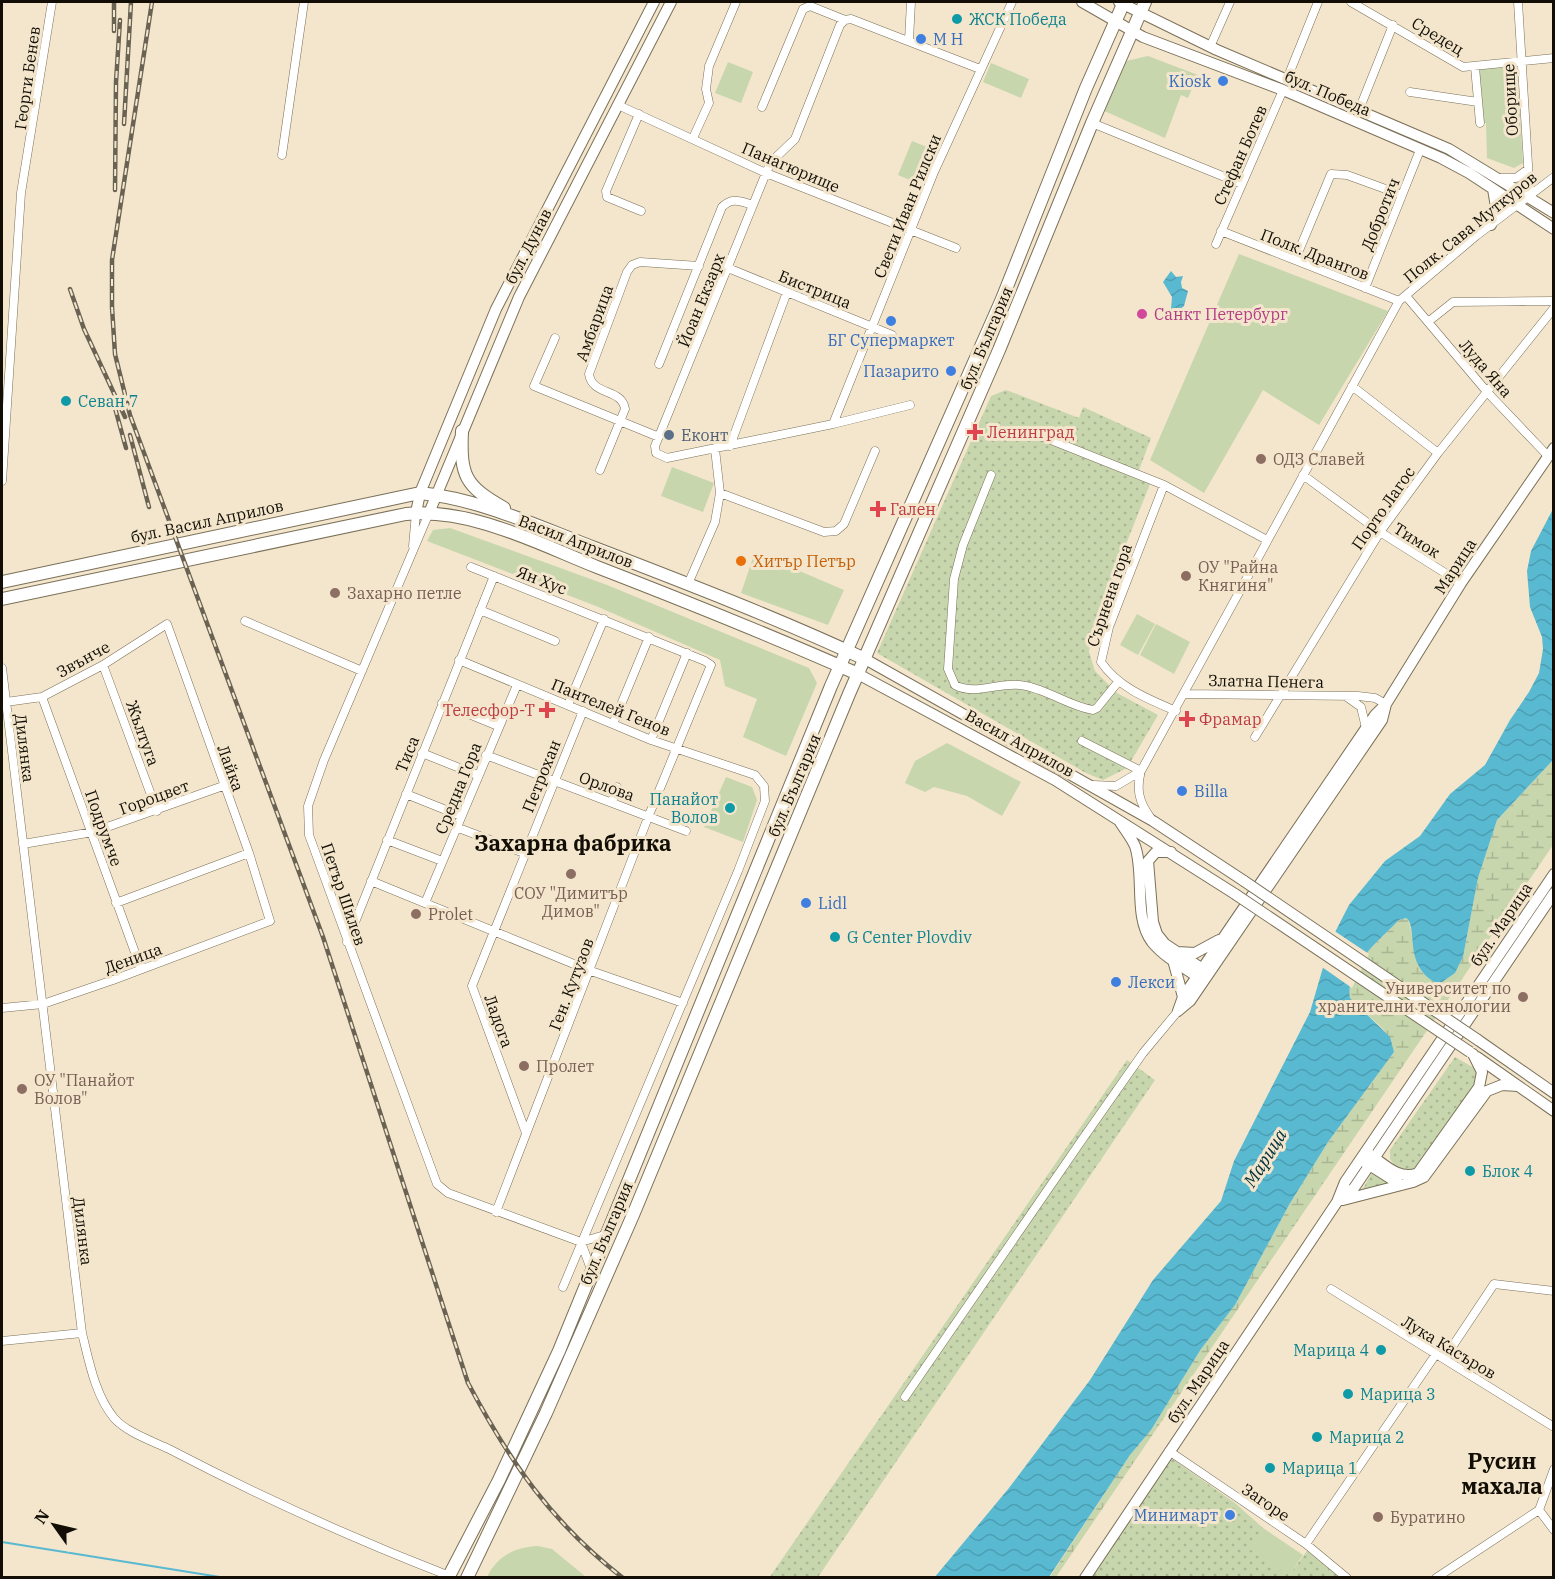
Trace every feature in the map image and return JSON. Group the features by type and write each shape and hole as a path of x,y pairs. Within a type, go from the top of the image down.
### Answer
{"main road":[{"name":"бул. Дунав","path":"416,513 420,493 496,309 654,2"},
{"name":"бул. Дунав","path":"429,513 519,297 671,2"},
{"name":"бул. Победа","path":"1082,2 1143,37 1283,90 1469,173 1554,230"},
{"name":"бул. Победа","path":"1122,2 1142,6 1210,47 1449,149 1501,178 1554,213"},
{"name":"бул. България","path":"450,1577 534,1407 592,1272 840,666 1002,299 1122,2"},
{"name":"бул. България","path":"466,1578 546,1413 709,1032 858,674 999,350 1142,6"},
{"path":"1491,225 1496,207 1493,189"},
{"path":"462,431 462,467 470,485 485,497 529,523"},
{"name":"Марица","path":"1178,1011 1190,1001 1224,937 1366,728 1386,704 1461,583 1551,452"},
{"name":"Васил Априлов","path":"420,493 436,495 529,523 688,584 866,659 1153,821 1551,1091"},
{"name":"бул. Васил Априлов","path":"2,582 420,493"},
{"name":"Васил Априлов","path":"416,513 442,513 504,530 764,632 858,674 1047,776 1174,853 1554,1111"},
{"name":"бул. Васил Априлов","path":"2,599 416,513"},
{"name":"Марица","path":"1178,1011 1183,997 1203,975 1382,720 1386,704"},
{"path":"1116,817 1135,847 1146,930 1153,943 1203,975"},
{"path":"1174,853 1156,852 1149,858 1148,864 1153,926 1175,956 1183,997"},
{"name":"бул. Марица","path":"1085,1578 1337,1202 1354,1188 1367,1159 1554,874"},
{"name":"бул. Марица","path":"1367,1159 1386,1141 1554,893"},
{"path":"1175,956 1202,951 1224,937"},
{"path":"693,1025 709,1032"},
{"path":"1367,1159 1408,1176 1420,1170 1479,1087 1482,1072 1471,1053"},
{"path":"1337,1202 1416,1181 1427,1174 1488,1091 1502,1085 1518,1086"},
{"path":"1386,1141 1384,1156 1388,1167"},
{"path":"1367,1159 1401,1185"}],"street":[{"name":"Георги Бенев","path":"2,481 21,192 30,150 52,2"},
{"path":"282,154 304,2"},
{"path":"693,138 709,103 706,89 709,66 736,2"},
{"path":"909,40 911,2"},
{"name":"Свети Иван Рилски","path":"833,424 912,229 980,69 1012,2"},
{"path":"1210,47 1230,2"},
{"path":"1287,79 1318,2"},
{"name":"Средец","path":"1351,2 1463,67 1554,58"},
{"name":"Оборище","path":"1518,2 1530,197"},
{"path":"762,107 803,9 810,6 845,20 851,19 909,40 980,69"},
{"name":"Йоан Екзарх","path":"659,437 766,173 771,162 795,138 840,25 845,20"},
{"path":"1359,110 1393,25"},
{"path":"1475,67 1480,123"},
{"name":"Стефан Ботев","path":"1216,244 1283,90"},
{"path":"1410,92 1478,102"},
{"name":"Панагюрище","path":"618,105 766,173 957,248"},
{"path":"639,114 606,191 607,196 641,211"},
{"path":"1092,123 1242,184"},
{"name":"Добротич","path":"1365,288 1420,150"},
{"path":"1501,178 1516,178 1527,170"},
{"path":"1294,260 1331,174 1347,175 1402,195"},
{"name":"Полк. Сава Муткуров","path":"1141,771 1186,694 1267,540 1403,298 1491,225 1554,177"},
{"path":"659,364 722,207 728,201 736,200 753,205"},
{"name":"Полк. Дрангов","path":"1221,231 1365,288 1403,298"},
{"name":"Амбарица","path":"621,423 625,409 624,402 596,388 589,374 627,272 632,265 640,262 699,266"},
{"name":"Бистрица","path":"728,268 892,335"},
{"path":"730,446 788,292"},
{"name":"Луда Яна","path":"1403,298 1428,322 1488,393 1551,452"},
{"path":"1428,322 1453,302 1554,301"},
{"name":"Порто Лагос","path":"1255,737 1380,532 1438,453 1554,308"},
{"path":"555,338 534,387 659,437 656,453 667,458 833,424 910,405"},
{"path":"1352,386 1438,453"},
{"path":"600,471 621,423"},
{"path":"1031,432 1164,485 1267,540"},
{"path":"688,584 714,522 720,493 715,449"},
{"path":"720,493 824,532 836,531 844,524 875,451"},
{"path":"991,475 963,545 954,579 948,669 950,678 955,685 970,690 1011,684 1028,686 1093,710 1098,708 1118,682"},
{"name":"Тимок","path":"1303,475 1380,532 1461,583"},
{"name":"Сърнена гора","path":"1164,485 1104,644 1101,662 1118,682 1176,711"},
{"name":"Петър Шилев","path":"412,553 416,513"},
{"name":"Петър Шилев","path":"429,513 324,760 308,806 307,821 347,942 437,1184 448,1194 581,1242"},
{"name":"Ян Хус","path":"471,567 649,637 711,665"},
{"name":"Тиса","path":"347,942 494,576"},
{"path":"480,609 555,641"},
{"path":"568,705 604,619"},
{"path":"245,621 362,671"},
{"name":"Звънче","path":"6,702 42,697 103,665 167,624"},
{"name":"Лайка","path":"167,624 249,854 270,921"},
{"path":"613,724 649,637"},
{"path":"651,740 687,653"},
{"name":"Пантелей Генов","path":"459,660 651,740 755,775"},
{"name":"Жълтуга","path":"103,665 157,811"},
{"name":"Ген. Кутузов","path":"496,1212 525,1133 591,971 649,815 711,665"},
{"name":"Дилянка","path":"2,668 82,1333 106,1406 122,1425 282,1504 450,1577"},
{"name":"Средна Гора","path":"425,903 477,775 517,685"},
{"name":"Златна Пенега","path":"1186,694 1370,697 1386,704"},
{"name":"Златна Пенега","path":"1346,696 1361,707 1366,728"},
{"name":"Подрумче","path":"42,697 141,969"},
{"path":"442,703 498,726"},
{"name":"Петрохан","path":"472,986 583,711"},
{"path":"1082,741 1141,771"},
{"path":"422,753 477,775"},
{"name":"Орлова","path":"486,755 649,815 686,831"},
{"path":"1088,783 1116,786 1141,771"},
{"path":"1141,771 1138,793 1143,807 1153,821"},
{"name":"бул. България","path":"563,1287 683,1003 765,801 764,786 755,775"},
{"name":"Гороцвет","path":"23,844 93,832 223,786"},
{"path":"612,802 617,787"},
{"path":"406,794 461,816"},
{"path":"456,827 524,853"},
{"path":"387,840 442,861"},
{"path":"116,903 249,854"},
{"path":"371,881 591,971 683,1003"},
{"name":"Деница","path":"2,1008 43,1004 270,921"},
{"name":"Ладога","path":"472,986 525,1133"},
{"name":"Марица","path":"905,1397 1097,1118 1143,1053 1178,1011"},
{"path":"592,1272 581,1242 608,1234"},
{"path":"1306,1544 1494,1284 1554,1291"},
{"name":"Лука Касъров","path":"1331,1289 1554,1427"},
{"path":"2,1341 82,1333"},
{"name":"Загоре","path":"1169,1451 1306,1544 1337,1567 1347,1578"},
{"path":"1436,1578 1539,1510 1554,1469"},
{"path":"1539,1510 1554,1530"}],"green space":[{"path":"1148,56 1198,75 1188,98 1181,95 1165,138 1102,110 1122,62"},
{"path":"728,62 753,72 741,103 715,93"},
{"path":"991,63 1029,79 1021,98 983,82"},
{"path":"1517,64 1523,163 1514,168 1487,158 1486,123 1483,123 1479,69"},
{"path":"912,141 937,151 922,185 898,175"},
{"path":"1239,254 1388,311 1319,425 1263,390 1204,493 1150,460"},
{"path":"1006,390 1079,418 1083,407 1151,438 1136,478 1150,484 1094,624 1089,652 1095,671 1117,693 1158,715 1127,768 1103,780 1086,773 877,653 991,396"},
{"path":"672,467 714,483 703,512 661,496"},
{"path":"450,528 607,585 809,668 817,683 786,756 743,737 757,699 725,686 720,660 596,606 427,541 433,530"},
{"path":"755,552 844,590 828,625 741,593"},
{"path":"1137,614 1155,624 1138,655 1120,645"},
{"path":"1156,624 1190,642 1174,674 1140,655"},
{"path":"947,743 1021,782 1002,816 967,796 934,787 925,792 905,783 915,761"},
{"path":"1553,760 1553,845 1056,1577 1049,1578 1130,1455 1151,1430 1201,1349 1235,1305 1289,1205 1328,1142 1394,1052 1383,1029 1350,998 1350,986 1358,965 1399,920 1406,918 1410,926 1418,964 1423,973 1435,982 1455,973 1463,957 1478,878 1497,820"},
{"path":"726,777 752,787 757,800 743,842 704,827"},
{"path":"1455,1057 1476,1069 1476,1085 1421,1166 1412,1171 1396,1167 1390,1159 1390,1150"},
{"path":"1127,1060 1155,1080 818,1577 769,1578"},
{"path":"1373,1171 1390,1184 1361,1192"},
{"path":"1171,1458 1235,1503 1263,1528 1250,1549 1289,1575 1310,1547 1342,1578 1092,1578"},
{"path":"1263,1528 1303,1555 1289,1575 1249,1549"},
{"path":"538,1546 552,1549 586,1577 487,1577 501,1558 522,1548"}],"water":[{"path":"1171,271 1176,277 1183,276 1182,288 1188,291 1184,306 1176,313 1171,309 1172,297 1163,282"},
{"path":"1553,509 1553,760 1497,820 1478,878 1463,957 1455,973 1439,984 1427,977 1416,958 1410,923 1406,918 1399,920 1358,965 1350,986 1350,998 1390,1037 1394,1052 1328,1142 1289,1205 1235,1305 1201,1349 1151,1430 1130,1455 1049,1577 934,1578 1009,1488 1090,1380 1153,1280 1221,1201 1234,1161 1310,1012 1331,940 1349,905 1385,861 1420,836 1450,794 1485,765 1510,720 1529,692 1539,673 1543,649 1542,637 1530,607 1527,571 1531,551"}],"pier":[{"path":"1333,930 1369,954 1352,988 1319,965"}],"waterway":[{"path":"2,1542 226,1578"}],"railway":[{"path":"114,2 114,31"},
{"path":"124,124 131,2"},
{"path":"152,2 112,260 115,354 130,415 323,937 468,1383 500,1439 553,1513 597,1557 623,1578"},
{"path":"115,190 116,82 120,20"},
{"path":"70,289 84,329 125,417"},
{"path":"115,408 126,448"},
{"path":"130,435 149,507"}],"place":[{"name":"ЖСК Победа","path":"957,19"},
{"name":"М Н","path":"921,39"},
{"name":"Kiosk","path":"1223,81"},
{"name":"Санкт Петербург","path":"1142,314"},
{"name":"БГ Супермаркет","path":"891,321"},
{"name":"Пазарито","path":"951,371"},
{"name":"Севан 7","path":"66,401"},
{"name":"Ленинград","path":"975,432"},
{"name":"Еконт","path":"669,435"},
{"name":"ОДЗ Славей","path":"1261,459"},
{"name":"Гален","path":"878,509"},
{"name":"Хитър Петър","path":"741,561"},
{"name":"ОУ \"Райна Княгиня\"","path":"1186,576"},
{"name":"Захарно петле","path":"335,593"},
{"name":"Телесфор-Т","path":"547,710"},
{"name":"Фрамар","path":"1187,719"},
{"name":"Billa","path":"1182,791"},
{"name":"Панайот Волов","path":"730,808"},
{"name":"СОУ \"Димитър Димов\"","path":"571,874"},
{"name":"Lidl","path":"806,903"},
{"name":"Prolet","path":"416,914"},
{"name":"G Center Plovdiv","path":"835,937"},
{"name":"Лекси","path":"1116,982"},
{"name":"Университет по хранителни технологии","path":"1523,997"},
{"name":"Пролет","path":"524,1066"},
{"name":"ОУ \"Панайот Волов\"","path":"22,1089"},
{"name":"Блок 4","path":"1470,1171"},
{"name":"Марица 4","path":"1381,1350"},
{"name":"Марица 3","path":"1348,1394"},
{"name":"Марица 2","path":"1317,1437"},
{"name":"Марица 1","path":"1270,1468"},
{"name":"Минимарт","path":"1230,1515"},
{"name":"Буратино","path":"1378,1517"}],"district":[{"name":"Захарна фабрика","path":"573,842"},
{"name":"Русин махала","path":"1502,1472"}]}
